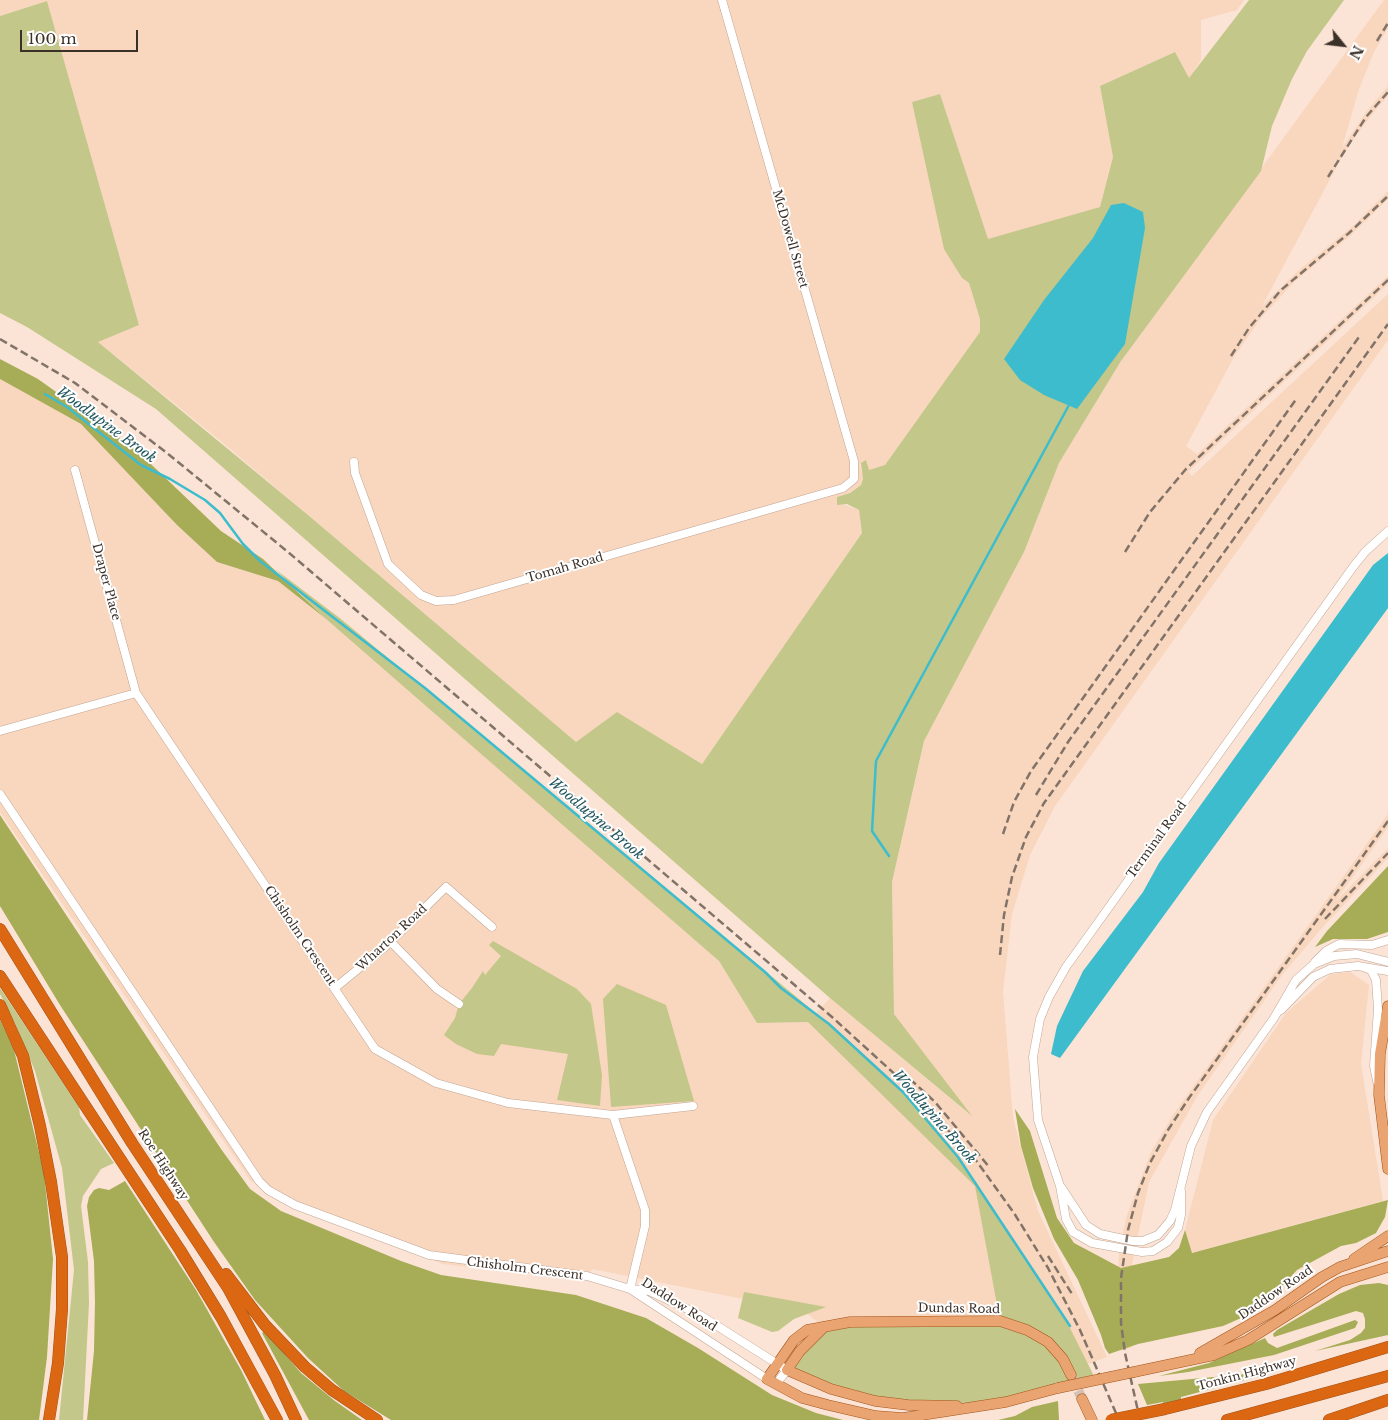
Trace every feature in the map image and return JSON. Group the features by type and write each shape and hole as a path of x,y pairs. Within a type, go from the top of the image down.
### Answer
{"highway":[{"name":"Roe Highway","path":"0,929 168,1198 228,1288 296,1420"},
{"path":"0,976 180,1250 221,1317 277,1420"},
{"path":"0,1004 23,1056 51,1182 62,1256 62,1309 58,1363 49,1420"},
{"path":"168,1198 265,1325 332,1390 377,1420"},
{"name":"Tonkin Highway","path":"1111,1420 1165,1409 1266,1384 1388,1348"},
{"path":"1227,1420 1388,1376"},
{"path":"1329,1420 1388,1400"},
{"path":"1345,1420 1388,1408"}],"main road":[{"path":"1388,1006 1380,1054 1379,1095 1388,1169"},
{"path":"1340,1268 1388,1236"},
{"name":"Daddow Road","path":"1181,1362 1210,1349 1275,1310 1322,1277 1340,1268 1388,1251"},
{"name":"Daddow Road","path":"772,1382 802,1398 876,1416 903,1418 1006,1402 1058,1388 1214,1355 1248,1340 1340,1282 1388,1267"},
{"path":"1376,1270 1388,1273"},
{"name":"Dundas Road","path":"772,1382 777,1364 794,1340 807,1330 850,1322 1000,1321 1027,1330 1048,1342 1063,1359 1071,1375"},
{"path":"787,1370 800,1351 824,1327"},
{"name":"Daddow Road","path":"787,1370 831,1389 875,1401 908,1405 942,1405 973,1408"},
{"path":"1082,1399 1092,1420"}],"street":[{"name":"McDowell Street","path":"722,0 854,461 854,479"},
{"name":"Tomah Road","path":"354,462 355,473 388,564 422,595 436,602 454,600 843,488 854,479"},
{"name":"Draper Place","path":"75,470 136,693"},
{"name":"Terminal Road","path":"1181,1191 1180,1221 1175,1233 1159,1248 1142,1252 1092,1243 1073,1232 1066,1219 1060,1186 1038,1120 1033,1073 1036,1030 1049,997 1066,967 1353,567 1388,531"},
{"path":"0,732 136,693"},
{"name":"Chisholm Crescent","path":"136,693 376,1049 436,1083 508,1104 613,1115 693,1106"},
{"name":"Chisholm Crescent","path":"0,794 259,1181 268,1190 295,1205 429,1255 587,1276 630,1289"},
{"name":"Wharton Road","path":"336,988 391,942 446,887 492,927"},
{"path":"1302,973 1334,946 1346,943 1372,945 1388,940"},
{"path":"391,942 437,989 459,1004"},
{"name":"Terminal Road","path":"1274,1018 1289,989 1302,973 1325,959 1345,954 1367,956 1388,962"},
{"path":"1364,966 1371,970 1376,980 1378,1009 1374,1066 1379,1095"},
{"name":"Terminal Road","path":"1060,1186 1090,1229 1105,1236 1133,1241 1151,1239 1164,1230 1173,1215 1181,1191 1191,1146 1207,1112 1274,1018 1306,984 1321,973 1339,967 1364,966 1388,971"},
{"path":"613,1115 645,1210 645,1226 630,1289"},
{"name":"Daddow Road","path":"630,1289 649,1291 700,1315 787,1370"},
{"name":"Daddow Road","path":"630,1289 772,1382"},
{"path":"772,1382 787,1370"}],"shaded area":[{"path":"0,0 1244,0 1237,10 1201,20 1201,60 1189,79 1175,52 1100,86 1113,157 1100,207 987,240 940,94 912,102 962,278 969,283 980,319 981,332 885,465 869,470 860,464 863,479 861,485 849,493 837,497 842,504 859,510 862,533 702,764 617,712 576,742 222,442 97,341 139,325 47,1 0,16"},
{"path":"1384,0 1388,0 1388,28 1374,52 1359,89 1342,148 1367,111 1388,86 1388,95 1362,127 1343,155 1262,306 1299,270 1352,227 1388,191 1388,199 1350,236 1294,282 1261,318 1234,357 1186,446 1197,454 1388,276 1388,284 1188,472 1192,476 1388,294 1388,340 1055,806 1030,855 1012,914 1003,992 1013,1118 1038,1211 1107,1357 1088,1364 1063,1314 1002,1329 829,1331 804,1311 592,1269 586,1280 443,1264 290,1207 250,1180 0,812 0,379 81,424 177,525 217,562 278,581 420,690 719,961 757,1023 808,1022 830,998 969,1114 894,1014 892,882 924,741 1024,552 1059,463 1121,361"},
{"path":"1388,814 1388,827 1335,902 1388,848 1388,858 1322,928 1282,975 1198,1095 1149,1182 1128,1284 1132,1347 1121,1351 1117,1293 1119,1254 1126,1218 1151,1152 1173,1115"},
{"path":"1350,972 1369,985 1361,1064 1383,1201 1191,1253 1185,1230 1213,1120 1286,1013 1331,974"}],"green space":[{"path":"1249,0 1344,0 1307,51 1292,79 1272,126 1261,171 1121,361 1059,463 1024,552 924,741 892,882 894,1014 972,1116 830,998 156,409 27,327 0,313 0,16 47,1 139,325 98,342 308,515 576,742 617,712 702,764 862,533 859,510 847,504 837,505 837,497 850,493 861,485 863,479 861,463 866,460 869,470 885,465 980,332 980,319 969,283 962,278 944,249 912,102 940,94 988,239 1100,207 1113,157 1100,86 1175,52 1189,78"},
{"path":"0,359 38,379 133,447 221,531 263,559 325,618 278,581 217,562 177,525 81,424 0,379"},
{"path":"275,569 341,619 829,1024 903,1092 933,1125 978,1185 989,1205 1063,1314 1096,1380 973,1408 875,1401 787,1370 824,1327 1000,1321 975,1186 808,1022 757,1023 719,961 325,618"},
{"path":"0,815 221,1149 250,1189 281,1211 401,1261 441,1275 576,1295 646,1318 698,1348 772,1395 816,1413 843,1420 391,1420 344,1391 308,1358 255,1300 214,1242 60,1005 0,906"},
{"path":"1388,866 1388,932 1367,939 1333,939 1315,947 1327,931"},
{"path":"493,941 577,989 591,1004 602,1075 600,1106 557,1100 568,1054 501,1044 494,1056 477,1054 456,1044 444,1035 455,1018 459,1004 483,971 485,975 501,956 489,945"},
{"path":"617,984 666,1005 694,1101 611,1107 603,999"},
{"path":"0,988 79,1107 80,1115 114,1163 101,1169 83,1196 81,1206 88,1262 89,1303 83,1420 59,1420 74,1270 62,1168 35,1071 15,1023 0,994"},
{"path":"0,1020 14,1050 44,1173 53,1259 47,1357 39,1420 0,1420"},
{"path":"1015,1109 1030,1131 1057,1218 1074,1243 1121,1268 1169,1257 1179,1248 1185,1230 1192,1253 1388,1200 1385,1217 1376,1233 1356,1243 1341,1246 1297,1270 1274,1295 1248,1315 1223,1326 1138,1344 1109,1354 1078,1280 1054,1239 1033,1188 1021,1146"},
{"path":"125,1181 196,1290 241,1370 265,1420 87,1420 94,1351 95,1302 94,1261 87,1206 89,1197 94,1190 99,1188 109,1190"},
{"path":"1379,1283 1388,1285 1388,1335 1315,1351 1350,1340 1361,1333 1365,1328 1365,1319 1363,1313 1356,1311 1274,1337 1273,1334 1277,1330 1339,1294 1360,1285"},
{"path":"744,1292 826,1307 794,1319 778,1331 772,1332 738,1318"},
{"path":"1355,1320 1358,1322 1355,1328 1274,1355 1159,1376 1209,1363 1265,1338 1268,1343 1277,1348"},
{"path":"265,1331 301,1373 362,1420 309,1420 262,1333"},
{"path":"1279,1371 1181,1397 1181,1401 1164,1407 1163,1402 1147,1405 1138,1384"},
{"path":"1058,1401 1059,1420 998,1420 1015,1416 1032,1407"}],"water":[{"path":"1124,203 1143,212 1145,228 1125,344 1077,409 1044,395 1020,380 1004,359 1044,300 1093,238 1111,205"},
{"path":"1388,553 1388,608 1060,1058 1051,1054 1057,1026 1083,971 1143,892 1159,863 1373,565"}],"waterway":[{"name":"Woodlupine Brook","path":"45,394 67,407 141,465 170,479 205,500 220,513 243,544 260,561 425,688 765,972 781,988 829,1024 903,1092 958,1157 1070,1326"},
{"path":"889,856 872,831 876,761 1069,405"}],"tunnel":[{"path":"1072,1377 1082,1399"}],"railway":[{"path":"1377,41 1388,23"},
{"path":"1328,177 1366,117 1388,92"},
{"path":"1231,356 1249,328 1281,290 1349,233 1388,196"},
{"path":"1125,552 1150,512 1186,469 1388,280"},
{"path":"1000,955 1004,915 1012,877 1026,837 1044,803 1388,324"},
{"path":"1036,795 1068,742 1359,337"},
{"path":"0,339 75,383 167,453 288,552 832,1017 899,1078 975,1159 1014,1213 1048,1268 1080,1330 1119,1420"},
{"path":"1003,834 1014,802 1031,771 1297,398"},
{"path":"1140,1420 1125,1353 1121,1323 1121,1278 1128,1230 1138,1193 1150,1163 1168,1130 1189,1098 1388,821"},
{"path":"1325,919 1388,853"},
{"path":"910,1079 935,1102 990,1168"},
{"path":"1048,1256 1072,1294"}]}
